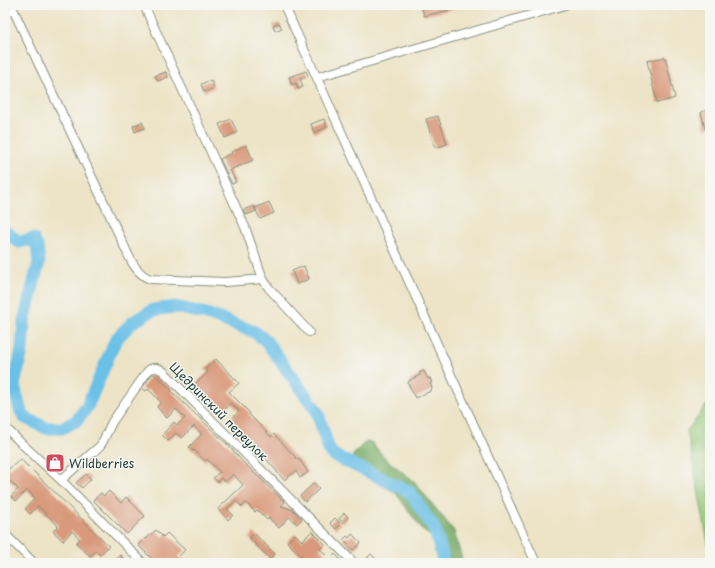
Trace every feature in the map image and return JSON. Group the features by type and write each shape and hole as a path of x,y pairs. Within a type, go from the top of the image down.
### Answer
{"street":[{"path":"11,5 132,262 143,276 150,279 225,282 263,279"},
{"path":"144,5 245,227 263,279 268,287 309,332"},
{"path":"284,5 536,563"},
{"path":"317,77 565,5"},
{"name":"Щедринский переулок","path":"61,480 100,446 112,422 150,368 154,367 163,371 354,563"},
{"path":"5,427 61,480 143,563"},
{"path":"5,534 34,563"}],"green space":[{"path":"710,400 710,554 687,431"},
{"path":"366,441 371,442 387,460 413,480 454,531 463,563 436,563 437,561 432,537 423,531 395,492 353,470 353,455"}],"building":[{"path":"421,5 462,5 462,7 424,16"},
{"path":"279,23 282,28 275,31 273,25"},
{"path":"665,57 675,98 657,103 647,61"},
{"path":"306,71 308,76 300,79 303,87 298,89 296,83 292,85 289,77"},
{"path":"166,72 168,77 158,81 155,76"},
{"path":"211,80 214,88 204,92 201,84"},
{"path":"710,109 710,128 705,129 701,112"},
{"path":"438,116 447,144 435,148 426,119"},
{"path":"231,119 237,132 225,138 219,124"},
{"path":"324,119 327,127 314,133 311,124"},
{"path":"142,122 145,128 135,132 133,126"},
{"path":"246,145 253,160 230,170 236,182 232,184 220,159"},
{"path":"269,202 274,213 260,219 255,208"},
{"path":"254,206 256,211 246,215 243,210"},
{"path":"304,266 309,279 297,284 292,271"},
{"path":"216,359 239,383 229,392 271,437 274,434 298,460 299,459 308,472 300,478 296,471 284,480 263,455 230,421 239,411 231,403 222,413 195,384 208,372 205,369"},
{"path":"424,371 432,383 430,383 432,388 431,391 415,398 408,383 410,380 420,375 419,373"},
{"path":"152,374 154,374 172,390 171,391 285,502 281,506 293,510 302,519 297,524 289,517 279,528 269,518 267,520 257,510 255,512 246,503 242,507 236,501 227,509 233,515 228,520 218,509 243,485 233,474 225,482 221,478 218,482 213,478 220,472 207,459 205,461 189,447 202,434 194,426 182,438 176,433 168,441 162,435 174,422 177,425 185,418 176,409 167,418 157,407 161,402 148,389 146,391 142,388"},
{"name":"Wildberries","path":"48,457 63,462 61,469 54,466 48,460"},
{"path":"21,459 109,546 100,555 96,551 90,556 76,543 80,539 72,531 63,541 53,531 58,526 38,506 30,514 25,509 35,498 27,490 16,501 11,496 18,489 5,476 5,463 9,469"},
{"path":"86,474 91,479 82,488 76,483"},
{"path":"314,483 319,489 305,502 300,496"},
{"path":"109,491 121,503 126,497 145,516 127,534 93,500 101,493 104,496"},
{"path":"344,513 348,517 343,523 339,519"},
{"path":"335,518 341,524 336,529 330,523"},
{"path":"156,530 163,537 167,533 185,550 178,557 185,563 156,563 138,545"},
{"path":"312,531 325,544 320,549 330,559 335,554 341,560 338,563 312,563 309,560 307,563 304,563 300,559 302,557 287,542 295,534 302,541"},
{"path":"254,533 275,554 270,559 249,538"},
{"path":"352,534 361,543 353,550 343,540 347,536 349,538"},
{"path":"371,554 380,563 362,563"},
{"path":"120,555 128,563 113,563"}],"waterway":[{"path":"5,231 19,242 33,239 37,246 39,262 24,321 22,350 14,385 20,409 24,417 46,428 62,428 76,421 87,407 116,339 133,322 153,310 175,307 207,314 255,332 266,341 317,411 329,450 335,456 410,492 434,528 442,554 442,563"}],"place":[{"name":"Wildberries","path":"55,463"}]}
